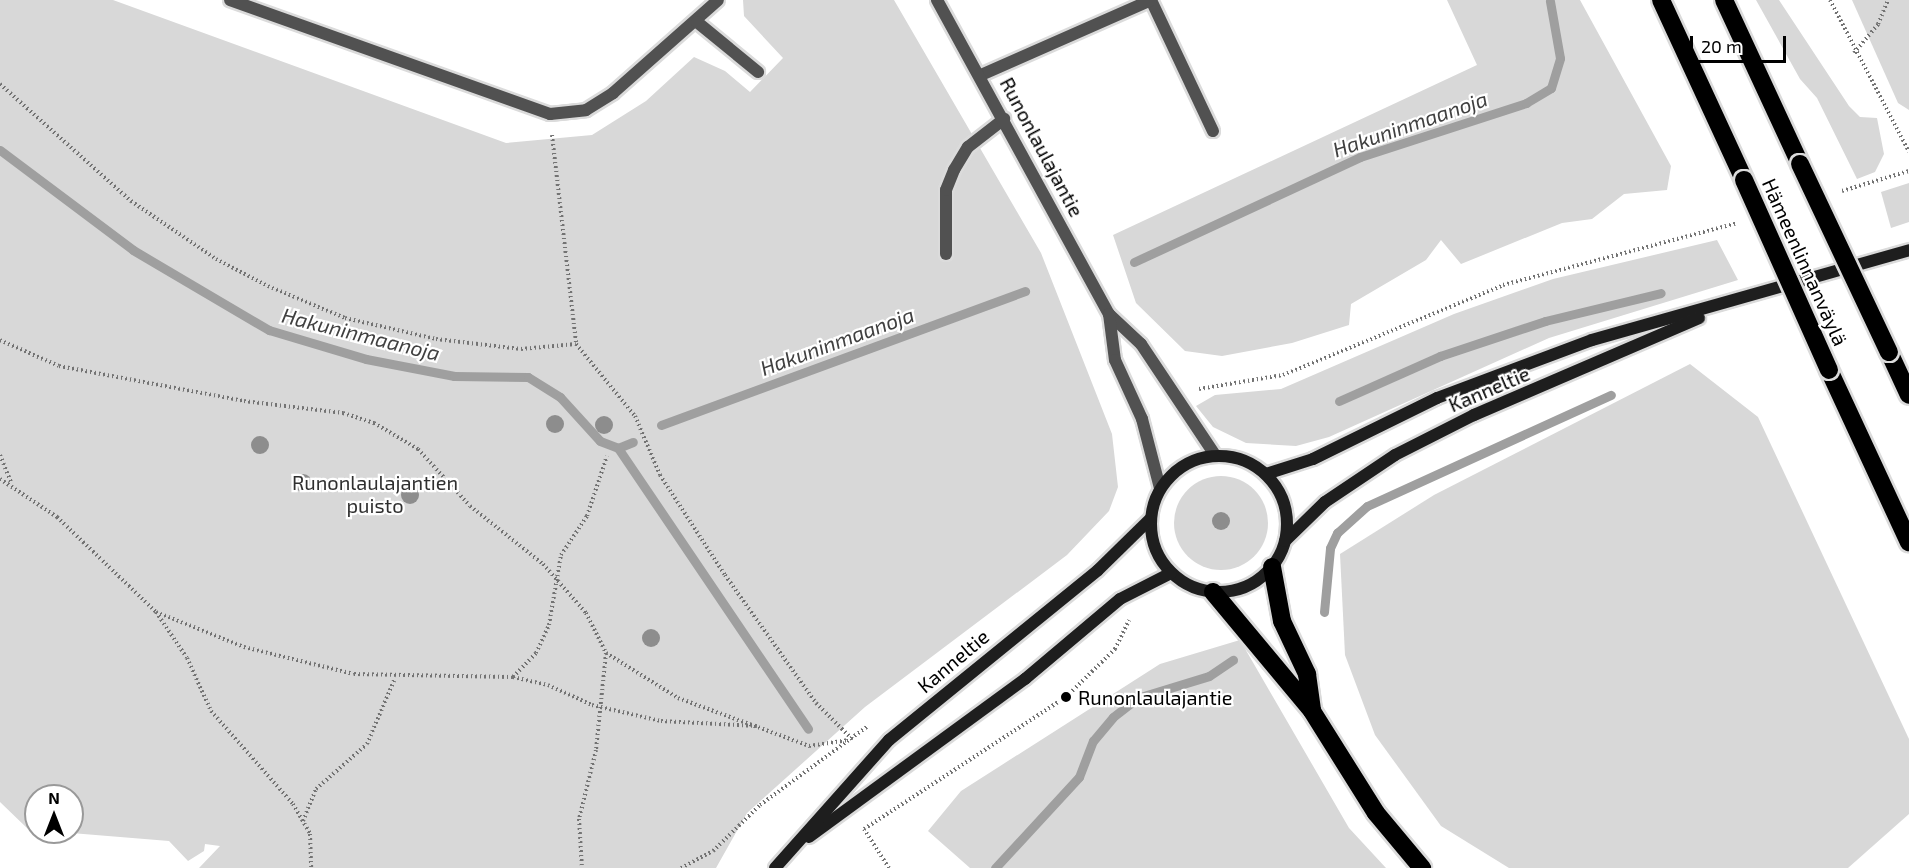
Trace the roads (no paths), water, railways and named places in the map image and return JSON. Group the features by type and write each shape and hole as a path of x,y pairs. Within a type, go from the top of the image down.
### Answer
{"highway":[{"name":"Hämeenlinnanväylä","path":"1661,0 1909,542"},
{"name":"Hämeenlinnanväylä","path":"1724,0 1909,395"},
{"path":"1272,567 1282,621 1307,674 1312,711"},
{"path":"1214,592 1312,711 1376,813 1422,868"}],"main road":[{"name":"Kanneltie","path":"1266,474 1313,459 1437,398 1592,340 1727,304 1909,250"},
{"name":"Kanneltie","path":"1285,541 1325,502 1395,455 1727,304"},
{"path":"1215,455 1242,460 1266,474 1285,505 1285,541 1272,567 1246,587 1214,592 1171,573 1154,548 1150,519 1160,488 1183,465 1215,455"},
{"name":"Kanneltie","path":"775,868 889,740 1098,570 1150,519"},
{"name":"Kanneltie","path":"795,847 1025,680 1120,599 1171,573"}],"street":[{"path":"230,0 550,114 586,110 613,93 697,22 718,0"},
{"name":"Runonlaulajantie","path":"937,0 981,75 1109,314 1141,344 1176,402 1215,455"},
{"path":"981,75 1151,0 1213,131"},
{"path":"697,22 758,72"},
{"path":"946,254 946,190 954,170 968,147 1004,119"},
{"name":"Runonlaulajantie","path":"1109,314 1115,360 1142,419 1160,488"}],"waterway":[{"name":"Hakuninmaanoja","path":"1134,262 1360,157 1526,103 1551,88 1560,58 1550,1"},
{"name":"Hakuninmaanoja","path":"0,150 133,250 269,330 366,359 454,376 528,377 560,397 600,441 618,448 633,442"},
{"name":"Hakuninmaanoja","path":"661,425 1025,291"},
{"path":"1339,401 1440,356 1545,321 1661,293"},
{"path":"1324,612 1330,548 1337,533 1367,506 1611,395"},
{"path":"618,448 808,729"},
{"path":"995,868 1079,777 1093,741 1113,717 1137,698 1209,676 1233,660"}],"place":[{"name":"Runonlaulajantie","path":"1066,697"}],"park label":[{"name":"Runonlaulajantien puisto","path":"375,494"}]}
